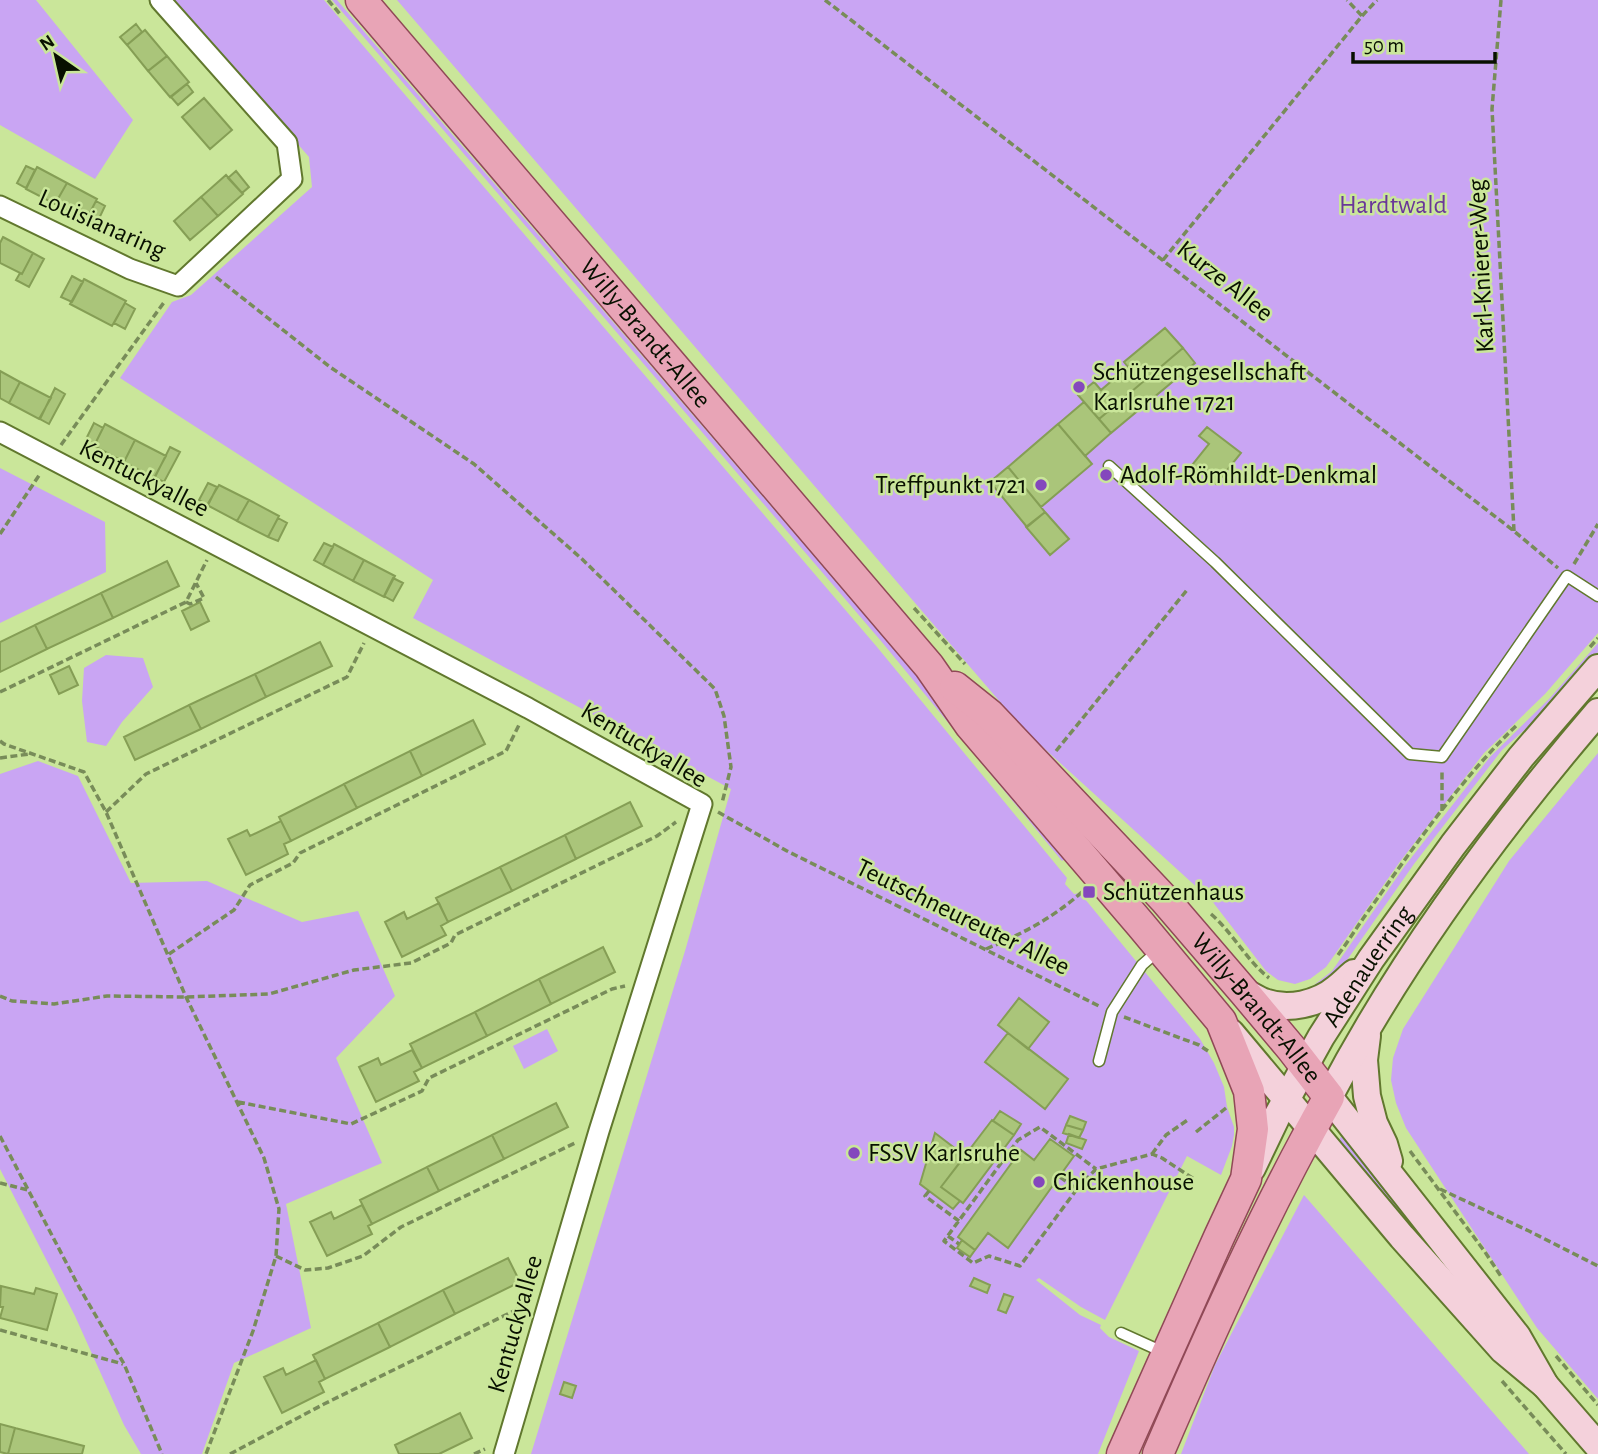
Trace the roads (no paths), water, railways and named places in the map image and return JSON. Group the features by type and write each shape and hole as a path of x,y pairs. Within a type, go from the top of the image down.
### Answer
{"main road":[{"name":"Willy-Brandt-Allee","path":"361,0 929,666 970,725 1161,948 1402,1237 1503,1350 1545,1385 1598,1446"},
{"name":"Willy-Brandt-Allee","path":"929,666 990,715 1165,900 1244,992 1306,1066 1517,1336 1545,1385"},
{"name":"Adenauerring","path":"1122,1454 1247,1179 1321,1037 1371,958 1453,845 1521,757 1598,668"},
{"name":"Adenauerring","path":"1158,1454 1271,1206 1368,1026 1431,928 1493,842 1598,712"},
{"path":"1244,992 1265,1003 1301,1005 1337,989 1371,958"},
{"path":"1221,1021 1250,1095 1253,1129 1247,1179"},
{"path":"1368,1026 1364,1060 1367,1096 1374,1123 1401,1188"}],"street":[{"name":"Louisianaring","path":"0,206 130,269 178,286 292,179 287,143 160,0"},
{"name":"Kentuckyallee","path":"0,432 528,708 711,808 646,981 598,1131 503,1454"}],"lane":[{"path":"1109,466 1215,562 1410,754 1442,757 1567,576 1598,596"},
{"path":"1099,1061 1112,1012 1142,965 1161,948"},
{"path":"1121,1333 1166,1354"}],"place":[{"name":"Schützengesellschaft Karlsruhe 1721","path":"1079,387"},
{"name":"Adolf-Römhildt-Denkmal","path":"1106,475"},
{"name":"Treffpunkt 1721","path":"1041,485"},
{"name":"Schützenhaus","path":"1089,892"},
{"name":"FSSV Karlsruhe","path":"854,1153"},
{"name":"Chickenhouse","path":"1039,1182"}],"park label":[{"name":"Hardtwald","path":"1393,205"}]}
